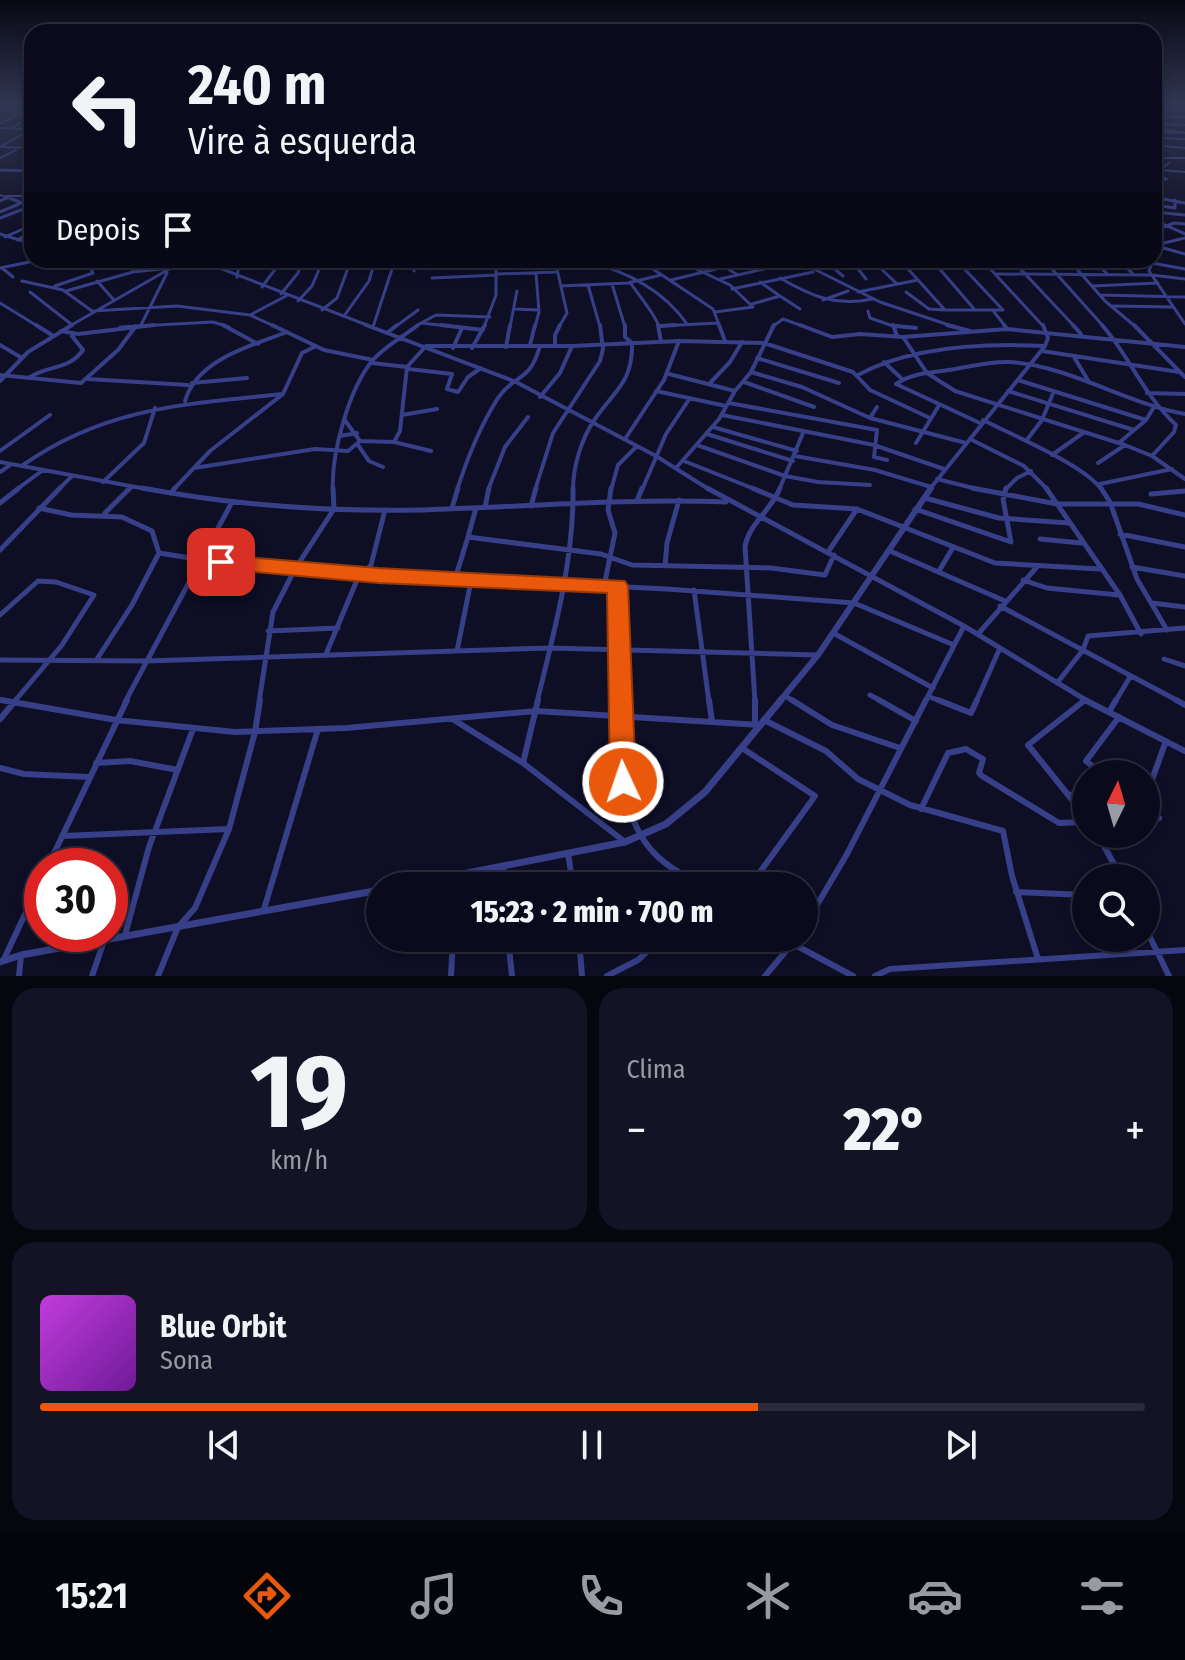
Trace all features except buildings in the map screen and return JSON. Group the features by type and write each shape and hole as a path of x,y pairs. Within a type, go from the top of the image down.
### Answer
{"street":[{"path":"0,158 20,149"},
{"path":"1162,158 1185,156"},
{"path":"1179,157 1185,164"},
{"path":"1162,168 1169,163"},
{"path":"0,170 24,171"},
{"path":"1162,171 1185,172"},
{"path":"0,201 4,197 24,196"},
{"path":"4,197 22,203"},
{"path":"1162,199 1185,203"},
{"path":"1174,223 1175,200"},
{"path":"0,212 22,203"},
{"path":"1162,206 1185,209"},
{"path":"0,218 24,209"},
{"path":"1162,212 1185,215"},
{"path":"1162,223 1185,236"},
{"path":"1162,228 1174,223 1185,224"},
{"path":"5,237 24,229"},
{"path":"0,234 23,242"},
{"path":"1164,243 1185,236"},
{"path":"17,240 24,238"},
{"path":"1162,248 1185,254"},
{"path":"1,268 24,263"},
{"path":"1162,263 1185,269"},
{"path":"1,268 13,277"},
{"path":"53,287 93,273 91,268"},
{"path":"133,268 133,272"},
{"path":"217,268 516,382 656,456 728,502 964,626 1085,700 1185,751"},
{"path":"237,277 239,268"},
{"path":"262,287 276,268"},
{"path":"250,315 284,295 299,268"},
{"path":"298,301 312,286 320,268"},
{"path":"322,310 337,298 348,268"},
{"path":"343,317 369,281 373,268"},
{"path":"373,328 392,268"},
{"path":"472,348 490,317 498,268"},
{"path":"555,346 555,335 567,313 556,268"},
{"path":"603,268 638,281 680,312 687,324"},
{"path":"651,268 714,312 725,341"},
{"path":"698,268 752,304"},
{"path":"668,281 719,268"},
{"path":"726,268 738,275"},
{"path":"718,280 766,268"},
{"path":"810,268 851,290 920,319 976,332"},
{"path":"834,268 843,276"},
{"path":"857,268 866,279"},
{"path":"880,268 896,283"},
{"path":"908,268 945,310"},
{"path":"939,268 976,311"},
{"path":"906,292 929,309 1003,310 964,268"},
{"path":"991,268 1048,332"},
{"path":"1020,268 1083,336"},
{"path":"1051,268 1115,340 1128,365 1160,409 1176,425 1185,428"},
{"path":"1076,268 1110,306 1183,374"},
{"path":"1101,268 1108,275"},
{"path":"1127,268 1134,275"},
{"path":"1149,268 1169,295 1185,324"},
{"path":"65,291 133,272 170,269"},
{"path":"2,377 22,358 71,324 170,269"},
{"path":"2,377 30,377 77,384 88,379 138,326 150,307 158,284 170,269"},
{"path":"432,278 556,272"},
{"path":"732,289 816,272"},
{"path":"530,346 538,310 536,273"},
{"path":"997,274 1152,275 1185,279"},
{"path":"561,286 612,284 661,275"},
{"path":"780,278 821,301 853,305 874,299"},
{"path":"856,292 918,280"},
{"path":"22,281 65,291 92,311 191,307 250,315 316,346 372,361 452,374 447,389 458,392 468,377 482,368"},
{"path":"97,281 114,300"},
{"path":"630,282 646,308 657,318 661,342"},
{"path":"760,282 800,309"},
{"path":"1093,286 1159,283"},
{"path":"523,763 565,585 575,504 572,493 574,472 592,422 626,383 633,358 632,343 625,337 625,321 612,284"},
{"path":"531,506 552,437 595,373 603,353 603,331 588,285"},
{"path":"821,301 851,290"},
{"path":"506,347 517,291"},
{"path":"30,292 71,324"},
{"path":"1100,295 1185,297"},
{"path":"714,312 752,308 752,304 780,296"},
{"path":"0,303 53,336"},
{"path":"1110,306 1173,307"},
{"path":"515,309 538,310"},
{"path":"387,333 418,310"},
{"path":"868,311 870,318 916,328"},
{"path":"993,311 1007,329"},
{"path":"158,976 178,927 195,908 229,829 255,732 268,631 278,598 334,509 332,471 336,448 344,419 372,361 399,337 433,315 490,317"},
{"path":"676,468 722,415 735,391 751,372 772,327 783,319 832,337 860,334 903,337 1007,329 1185,347"},
{"path":"61,331 71,334 138,326 221,323 258,344"},
{"path":"421,323 483,330"},
{"path":"659,326 718,323"},
{"path":"896,326 897,336"},
{"path":"453,348 463,327"},
{"path":"185,402 188,384 214,364 287,332"},
{"path":"476,872 625,842 686,810 705,792 835,634 915,509 1043,349 1048,332"},
{"path":"30,377 36,372 66,367 77,361 83,350 71,334"},
{"path":"903,337 913,357 927,373 955,391 1122,444 1152,456 1185,479"},
{"path":"426,346 472,348 679,341 764,343 826,361 858,375 865,387 930,418"},
{"path":"625,440 669,374 676,360 679,341"},
{"path":"710,383 730,362 742,342"},
{"path":"0,345 22,358"},
{"path":"858,375 884,362 989,345 1043,349 1074,357 1183,374"},
{"path":"171,493 220,442 283,394 302,353 316,346"},
{"path":"394,442 400,431 408,368 426,346"},
{"path":"452,508 466,465 499,397 530,375 540,346"},
{"path":"540,397 557,380 572,346"},
{"path":"1074,357 1091,384"},
{"path":"757,358 839,383"},
{"path":"884,362 902,379"},
{"path":"1167,630 1132,567 1110,502 1098,484 1025,441 938,407 897,387 902,379 927,373 1007,362 1091,384 1160,409 1185,414"},
{"path":"751,372 802,387 870,418 967,441 1031,471 1120,595 1141,634"},
{"path":"669,374 735,391"},
{"path":"88,379 188,384 247,378"},
{"path":"1018,380 1146,420"},
{"path":"744,382 814,407"},
{"path":"656,391 877,430 874,457 887,460"},
{"path":"1008,391 1134,430"},
{"path":"1025,441 1042,420 1054,391"},
{"path":"1147,393 1185,394"},
{"path":"23,465 54,442 155,408 185,402 283,394"},
{"path":"637,501 656,456 690,398"},
{"path":"870,418 877,407"},
{"path":"916,443 938,407"},
{"path":"1098,463 1146,420 1154,407"},
{"path":"103,482 144,443 155,408"},
{"path":"402,415 437,409"},
{"path":"0,451 50,415"},
{"path":"722,415 874,445 944,469"},
{"path":"485,507 501,452 512,433 528,417"},
{"path":"344,419 357,433 369,461 383,467"},
{"path":"1152,456 1174,432 1176,425"},
{"path":"713,427 795,456"},
{"path":"340,436 357,433"},
{"path":"760,723 751,652 747,537 776,499 803,433"},
{"path":"1052,455 1083,433"},
{"path":"707,434 795,456 886,473 931,487"},
{"path":"194,468 336,448 348,451 359,443 394,442 431,451"},
{"path":"697,445 785,476 818,482 870,485"},
{"path":"604,586 615,525 608,503 618,465 637,446"},
{"path":"684,461 798,506 857,509 952,549 995,563 1036,568 1100,569"},
{"path":"0,462 232,502 334,509 679,500 728,502"},
{"path":"0,472 12,464"},
{"path":"1098,484 1172,469"},
{"path":"0,503 43,470"},
{"path":"915,509 1009,543 1002,495 1007,483 1031,471"},
{"path":"0,550 3,542 72,476"},
{"path":"937,479 1002,495 1057,504 1138,504 1185,515"},
{"path":"105,513 132,487"},
{"path":"1151,494 1185,491"},
{"path":"923,498 1007,519 1069,523"},
{"path":"665,566 667,543 679,500"},
{"path":"56,848 116,720 232,502"},
{"path":"455,579 476,507"},
{"path":"39,508 69,514 105,513 143,524 152,531 159,553 132,605 97,659"},
{"path":"828,552 857,509"},
{"path":"325,655 357,580 371,565 385,510"},
{"path":"1120,534 1185,547"},
{"path":"468,537 611,557 632,565 747,567 825,575 834,555"},
{"path":"1040,539 1081,543"},
{"path":"939,571 952,549"},
{"path":"890,551 939,571 1185,705"},
{"path":"159,553 295,569 471,581 694,590 854,603 954,645"},
{"path":"1132,567 1185,576"},
{"path":"978,634 1036,568"},
{"path":"1023,580 1057,589 1120,595"},
{"path":"0,615 38,581 56,582 93,592 89,605 68,637 0,719"},
{"path":"457,651 471,581"},
{"path":"617,586 620,716 626,797 640,835 652,852 679,872"},
{"path":"694,590 712,721"},
{"path":"1150,603 1185,607"},
{"path":"818,903 930,697 964,626"},
{"path":"268,631 338,628"},
{"path":"1057,683 1083,650 1088,636 1185,628"},
{"path":"835,634 933,688"},
{"path":"0,660 147,661 549,648 818,655"},
{"path":"930,697 971,713 1000,648"},
{"path":"1164,659 1185,666"},
{"path":"1109,712 1130,677"},
{"path":"870,695 916,721"},
{"path":"785,696 832,725 900,748"},
{"path":"0,700 116,720 255,732 536,711 760,723 826,751 850,774 878,790 921,809 1003,831 1016,892 1038,959"},
{"path":"1072,798 1029,748 1028,742 1085,700"},
{"path":"1087,760 1119,717"},
{"path":"452,719 523,763 625,842"},
{"path":"128,924 155,833 193,729"},
{"path":"264,909 318,729"},
{"path":"1159,760 1166,741"},
{"path":"742,748 815,796 760,872"},
{"path":"921,809 948,753 966,749 983,759 979,773 982,776 1059,823 1072,823"},
{"path":"96,763 130,761 178,770"},
{"path":"0,768 24,774 89,777"},
{"path":"62,836 229,829"},
{"path":"568,853 571,872"},
{"path":"503,867 503,872"},
{"path":"128,937 264,909 366,892"},
{"path":"1016,892 1072,894"},
{"path":"2,961 24,915"},
{"path":"875,976 890,969 1185,950"},
{"path":"2,961 39,952"},
{"path":"92,976 100,952"},
{"path":"451,976 452,952"},
{"path":"509,952 512,976"},
{"path":"580,952 582,976"},
{"path":"607,976 647,952"},
{"path":"765,976 786,952"},
{"path":"812,952 853,976"},
{"path":"1159,954 1169,976"},
{"path":"19,976 21,955"}],"waterway":[{"path":"1164,149 1177,156"}],"route":[{"path":"221,562 378,575 617,586 623,782"}]}
